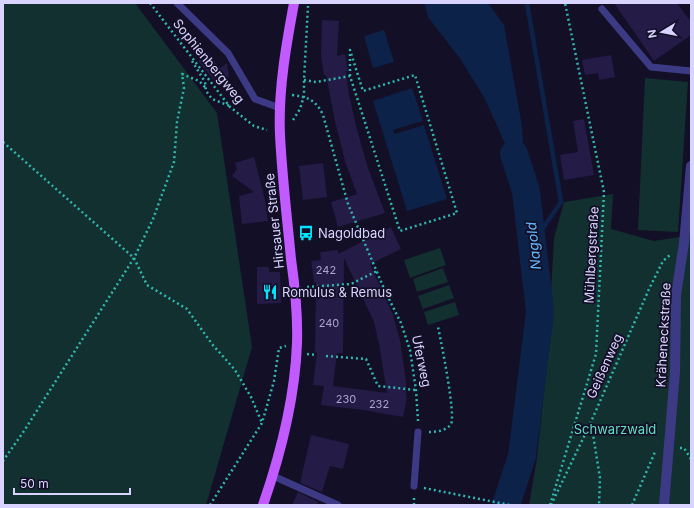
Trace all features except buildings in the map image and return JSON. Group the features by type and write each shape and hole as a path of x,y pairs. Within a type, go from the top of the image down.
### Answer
{"main road":[{"name":"Hirsauer Straße","path":"263,505 282,447 288,419 297,343 295,288 282,175 280,133 280,108 287,44 294,3"}],"street":[{"name":"Kräheneckstraße","path":"664,505 675,372 676,295 684,243 691,166"}],"lane":[{"path":"177,3 228,53 255,99 280,108"},
{"path":"602,9 651,67 691,71"},
{"path":"414,486 418,432"},
{"path":"273,476 338,505"}],"path":[{"name":"Sophienbergweg","path":"150,3 230,106 254,126 280,133"},
{"path":"280,133 291,133 293,120 300,108 304,96 308,3"},
{"name":"Mühlbergstraße","path":"550,505 596,354 604,192 565,3"},
{"path":"186,50 205,82 206,91 212,99 230,106"},
{"path":"350,50 363,91 415,75 458,213 400,231 350,76 350,50"},
{"path":"3,461 24,431 134,258 153,219 174,162 177,122 184,88 182,74 199,80 205,87"},
{"path":"304,80 316,82 350,76"},
{"name":"Uferweg","path":"304,96 318,104 323,115 348,204 401,323 408,343 416,390 418,432"},
{"path":"3,142 134,258 147,285 187,309 212,344 235,370 251,397 262,423"},
{"name":"Geißenweg","path":"550,505 590,422 663,261 684,243"},
{"path":"295,288 351,284 377,270"},
{"path":"418,432 446,430 452,423 448,379 438,327"},
{"path":"210,505 262,423 274,381 279,348 297,343"},
{"path":"326,356 366,359 378,386 416,390"},
{"path":"590,422 600,478 599,505"},
{"path":"632,505 656,449"},
{"path":"429,488 510,505"}],"green space":[{"path":"3,3 135,3 217,113 252,347 206,505 3,505"},
{"path":"645,78 688,82 678,232 638,230"},
{"name":"Schwarzwald","path":"613,194 611,229 654,241 691,235 691,505 529,505 537,458 547,363 554,238 564,202"},
{"path":"440,248 446,265 410,278 404,260"},
{"path":"443,268 448,282 417,292 413,279"},
{"path":"449,285 454,298 423,309 418,296"},
{"path":"455,302 459,315 428,325 424,312"}],"water":[{"path":"424,3 488,3 504,25 522,126 526,191 485,99 461,60 428,17"},
{"path":"384,30 394,62 373,68 364,36"},
{"path":"412,88 423,121 393,130 394,134 424,125 447,199 407,211 373,101"}],"waterway":[{"path":"527,3 561,202 532,244"},
{"name":"Nagold","path":"506,505 522,456 540,312 526,191 514,154"}],"place":[{"name":"Nagoldbad","path":"306,233"},
{"name":"Romulus & Remus","path":"270,292"}]}
